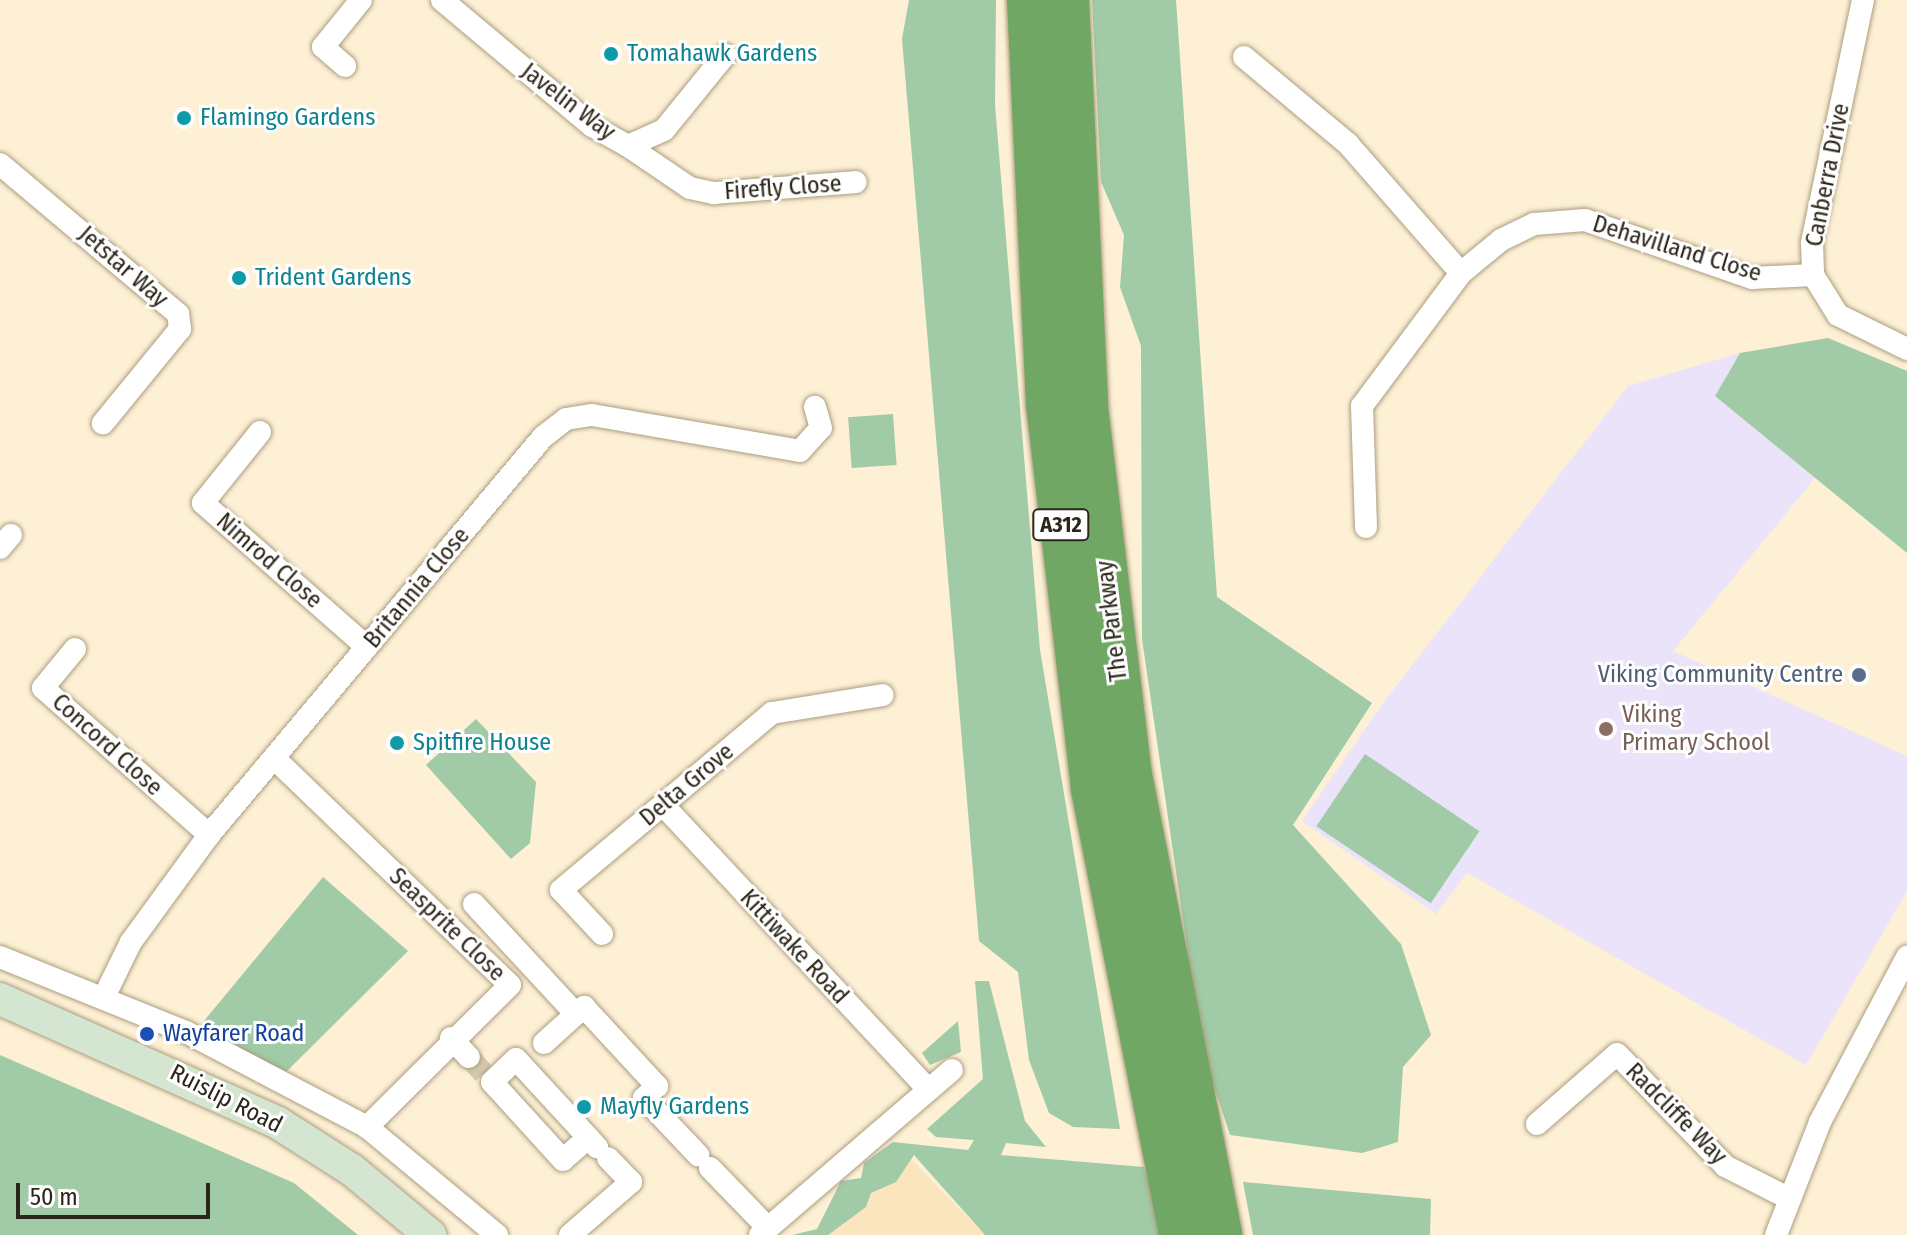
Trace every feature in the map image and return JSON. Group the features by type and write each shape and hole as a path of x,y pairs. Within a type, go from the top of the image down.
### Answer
{"highway":[{"name":"The Parkway","path":"1028,0 1047,404 1092,789 1160,1045 1221,1235"},
{"name":"The Parkway","path":"1068,0 1087,408 1131,775 1179,1230"}],"main road":[{"name":"Ruislip Road","path":"0,999 278,1123 352,1170 430,1235"}],"street":[{"path":"345,66 323,47 361,0"},
{"name":"Javelin Way","path":"442,0 592,126 628,146 664,130 725,55"},
{"name":"Canberra Drive","path":"1863,0 1812,243 1813,275 1838,315 1907,349"},
{"path":"1244,57 1348,144 1461,273"},
{"name":"Firefly Close","path":"628,146 690,188 714,193 856,182"},
{"name":"Jetstar Way","path":"0,164 178,314 180,329 103,423"},
{"name":"Dehavilland Close","path":"1366,527 1362,406 1461,273 1501,240 1558,219 1585,220 1752,278 1813,275"},
{"name":"Britannia Close","path":"104,997 131,942 209,835 543,437 566,419 592,415 800,451 821,428 815,407"},
{"name":"Nimrod Close","path":"260,432 203,503 367,647"},
{"name":"Concord Close","path":"75,649 43,688 209,835"},
{"name":"Delta Grove","path":"602,934 561,890 772,713 883,695"},
{"name":"Seasprite Close","path":"274,758 510,985 451,1038 367,1127"},
{"name":"Kittiwake Road","path":"663,805 927,1088"},
{"path":"474,904 576,1014"},
{"path":"0,957 104,997 367,1127 496,1235"},
{"path":"1776,1235 1788,1198 1907,957"},
{"path":"544,1043 584,1007 657,1086 644,1098 764,1232 927,1088 952,1070"},
{"path":"451,1038 469,1057"},
{"name":"Radcliffe Way","path":"1537,1124 1617,1054 1725,1166 1788,1198"},
{"path":"570,1235 631,1182 516,1059 489,1079 563,1160 597,1148"}],"shaded area":[{"name":"Viking Primary School","path":"1740,353 1715,396 1815,478 1673,651 1907,756 1907,891 1806,1065 1467,873 1436,914 1302,821 1383,703 1628,386"},
{"path":"899,1147 985,1235 810,1235"}],"green space":[{"path":"909,0 996,0 995,105 1040,650 1120,1129 1073,1127 1049,1113 1029,1060 1018,972 979,941 902,39"},
{"path":"1092,0 1176,0 1217,597 1372,703 1293,825 1401,944 1431,1035 1403,1067 1398,1142 1362,1153 1230,1135 1202,1050 1142,639 1141,346 1120,287 1124,235 1101,182"},
{"path":"1828,338 1907,371 1907,553 1715,396 1740,353"},
{"path":"893,414 897,465 852,468 848,417"},
{"path":"476,719 536,782 530,843 511,859 426,765"},
{"path":"1365,754 1479,831 1431,903 1316,826"},
{"path":"323,877 408,951 284,1074 199,1027"},
{"path":"975,981 989,981 1025,1121 1046,1147 1006,1143 1001,1155 1144,1167 1167,1235 985,1235 914,1155 896,1182 871,1193 866,1207 828,1235 792,1235 817,1229 841,1181 861,1178 864,1163 893,1142 968,1150 974,1140 936,1137 927,1129 983,1079"},
{"path":"958,1021 961,1052 930,1065 922,1053"},
{"path":"0,1055 294,1183 358,1235 0,1235"},
{"path":"1243,1182 1431,1199 1430,1235 1253,1235"}],"tunnel":[{"path":"469,1057 487,1077"}],"place":[{"name":"Tomahawk Gardens","path":"611,54"},
{"name":"Flamingo Gardens","path":"184,118"},
{"name":"Trident Gardens","path":"239,278"},
{"name":"Viking Community Centre","path":"1859,675"},
{"name":"Viking Primary School","path":"1606,729"},
{"name":"Spitfire House","path":"397,743"},
{"name":"Wayfarer Road","path":"147,1034"},
{"name":"Mayfly Gardens","path":"584,1107"}]}
